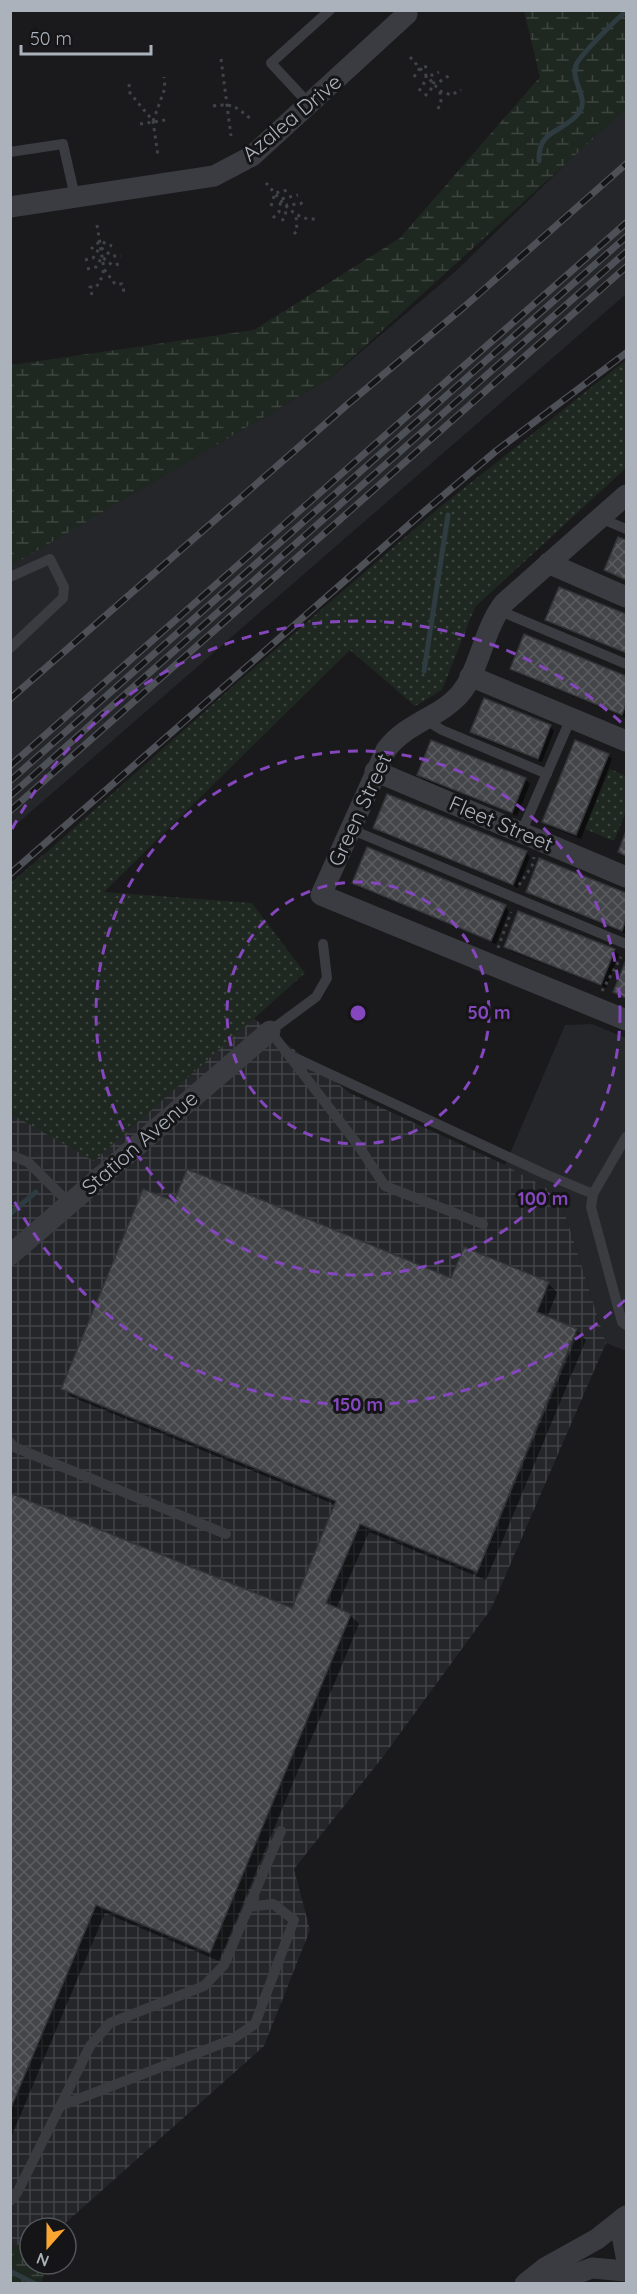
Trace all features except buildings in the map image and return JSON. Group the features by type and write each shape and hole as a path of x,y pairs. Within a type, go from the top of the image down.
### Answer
{"street":[{"name":"Azalea Drive","path":"10,207 214,176 252,156 311,105 407,14 404,10"},
{"name":"Green Street","path":"627,495 512,595 498,610 465,687 455,699 400,734 393,741 375,771 321,895 627,1020"},
{"path":"548,563 627,597"},
{"path":"470,676 627,741"},
{"name":"Fleet Street","path":"375,771 526,842 627,877"},
{"name":"Station Avenue","path":"10,1256 270,1031"},
{"path":"627,2217 622,2235 627,2256"},
{"path":"525,2283 545,2268 597,2239 627,2217"},
{"path":"548,2283 592,2268 627,2271"}],"lane":[{"path":"311,105 271,63 330,10"},
{"path":"10,152 63,144 75,197"},
{"path":"600,518 627,529"},
{"path":"10,577 50,559 64,587 63,598 10,648"},
{"path":"498,610 627,664"},
{"path":"526,842 547,774 571,718"},
{"path":"424,719 442,730 547,774"},
{"path":"350,829 625,949"},
{"path":"323,944 327,978 316,997 270,1031 358,1145 385,1186 483,1224"},
{"path":"289,1055 593,1194"},
{"path":"627,1137 593,1194 591,1207 622,1322 627,1325"},
{"path":"10,1155 28,1161 70,1204"},
{"path":"10,1442 15,1447 226,1534"},
{"path":"10,2201 17,2193 90,2046 110,2023 204,1986 224,1965 281,1831"},
{"path":"60,2106 231,2040 255,2024 294,1920 273,1904 249,1906"}],"path":[{"path":"410,57 440,91 451,95 461,90"},
{"path":"220,59 231,136"},
{"path":"414,77 420,68 429,66"},
{"path":"426,75 439,72"},
{"path":"419,91 426,80 426,75"},
{"path":"433,83 450,75"},
{"path":"158,156 153,121 165,88 164,77"},
{"path":"425,96 433,83"},
{"path":"129,84 130,93 153,121"},
{"path":"438,108 441,102 440,91"},
{"path":"213,105 235,106 251,119"},
{"path":"140,124 165,120"},
{"path":"266,183 296,215 315,219"},
{"path":"275,193 288,189"},
{"path":"271,206 275,193"},
{"path":"281,200 298,195"},
{"path":"273,218 279,212 281,200"},
{"path":"287,205 300,204 305,201"},
{"path":"282,221 287,205"},
{"path":"294,234 297,231 296,215"},
{"path":"92,295 90,287 96,287 100,282 104,269 97,225"},
{"path":"100,241 112,246"},
{"path":"91,249 100,241"},
{"path":"100,247 112,256 121,256"},
{"path":"85,260 93,258 100,247"},
{"path":"102,257 112,265 120,264"},
{"path":"87,269 96,267 102,257"},
{"path":"104,269 115,284 122,285 124,292"},
{"path":"516,889 535,859 526,842"},
{"path":"497,949 512,908"},
{"path":"601,992 625,949"}],"shaded area":[{"path":"626,105 626,294 11,829 10,566 330,378 456,271"},
{"path":"43,855 350,1093 505,1165 559,1195 606,1343 491,1609 382,1758 294,1869 310,1930 264,2046 73,2216 18,2216 18,2245 11,2248 10,884"},
{"path":"592,1024 626,1038 626,1351 606,1343 559,1195 505,1165 565,1025"}],"green space":[{"path":"524,11 626,11 626,109 330,378 11,566 11,365 254,330 400,238 540,77"},
{"path":"626,360 626,468 475,607 442,690 415,706 350,650 104,892 252,903 305,973 94,1161 11,1114 11,884 240,680 440,507"},
{"path":"610,769 626,776 626,811 614,841 585,829"},
{"path":"18,2245 18,2276 44,2276 41,2283 11,2283 11,2248"}],"waterway":[{"path":"539,161 542,143 546,137 571,120 581,108 576,65 591,46 626,11"},
{"path":"424,671 448,515"},
{"path":"10,1214 36,1192"},
{"path":"10,2271 35,2284"}],"railway":[{"path":"10,699 626,164"},
{"path":"10,766 626,223"},
{"path":"10,781 626,237"},
{"path":"10,796 626,252"},
{"path":"10,811 626,267"},
{"path":"10,874 420,515 496,451 626,353"}]}
